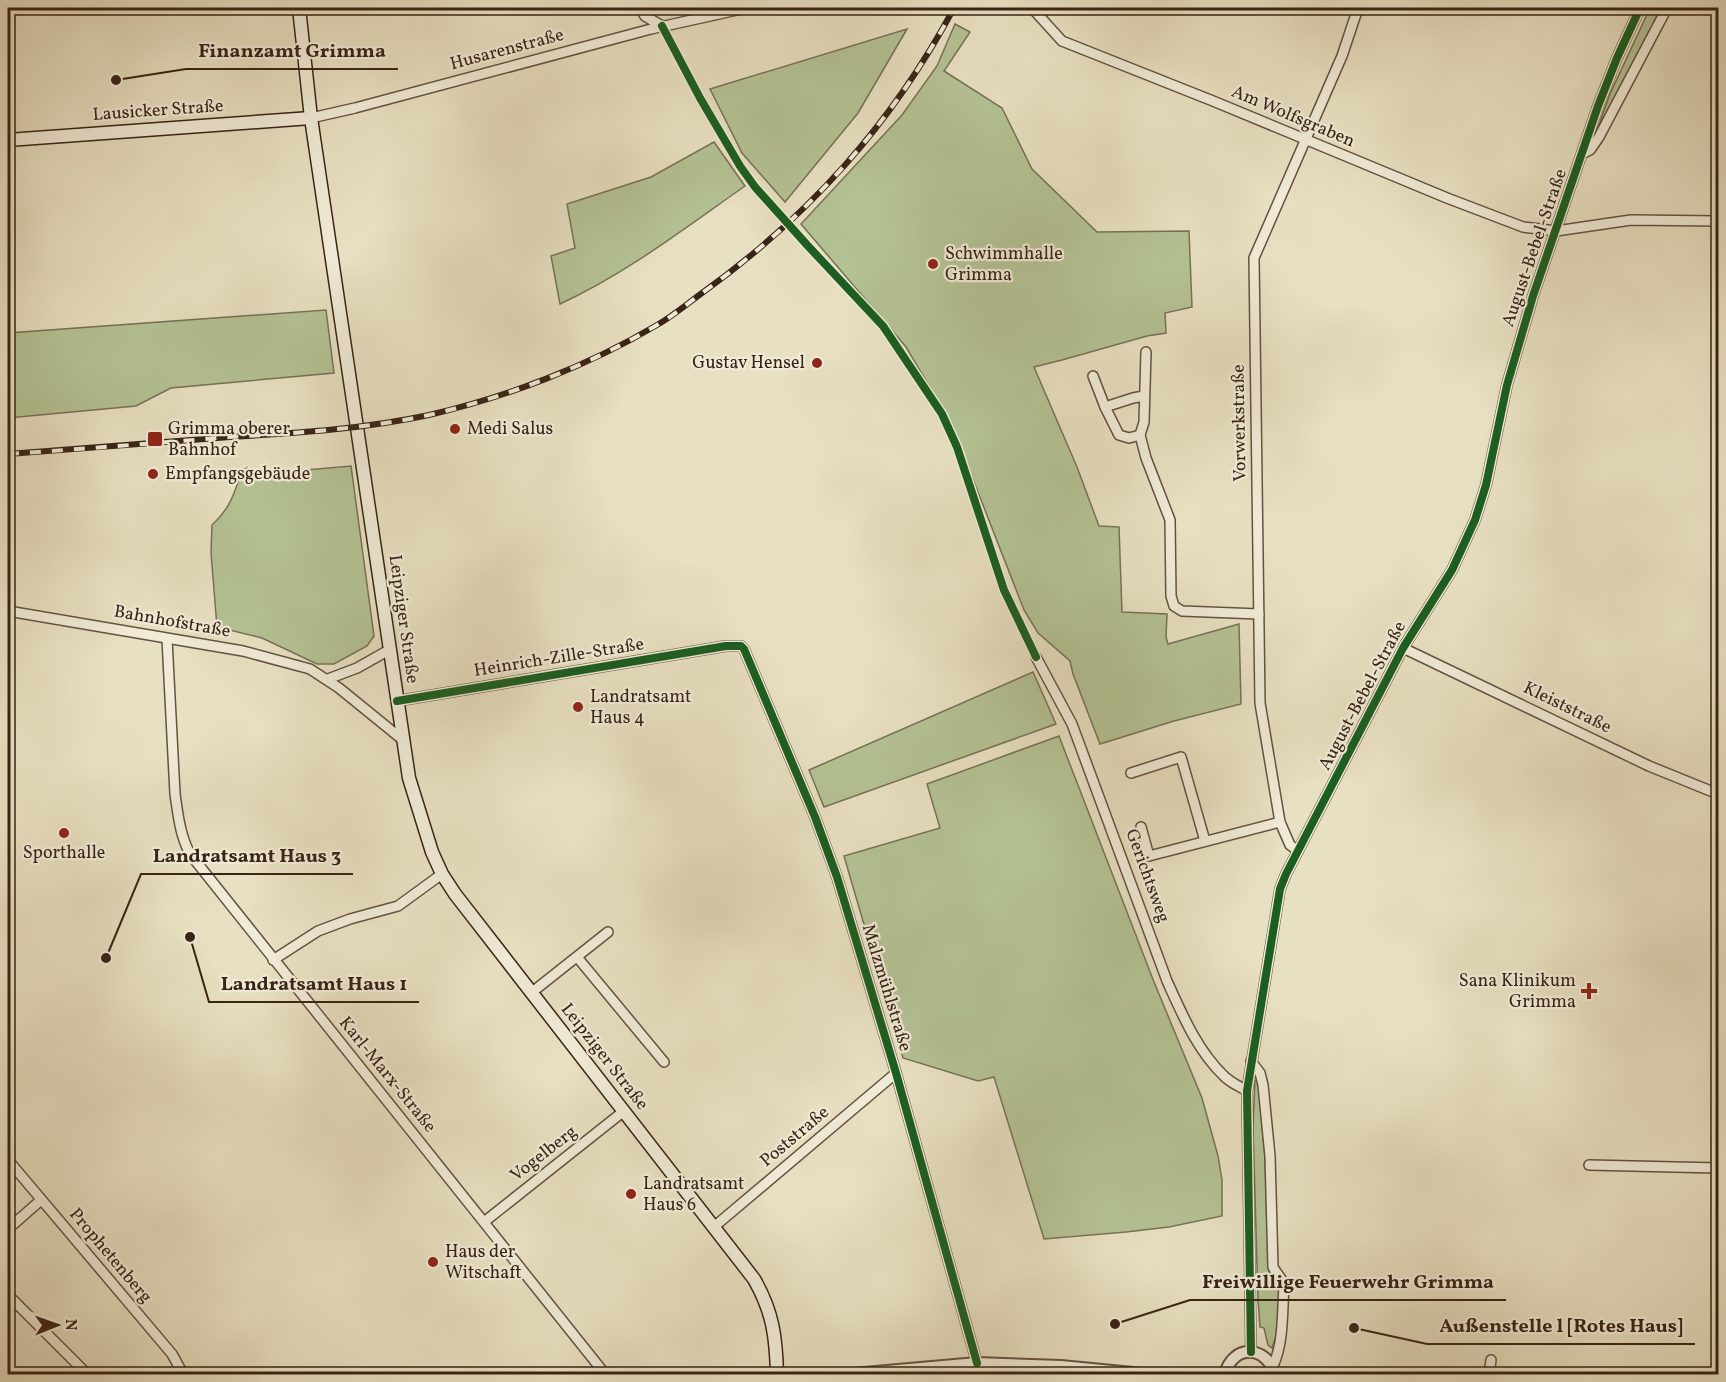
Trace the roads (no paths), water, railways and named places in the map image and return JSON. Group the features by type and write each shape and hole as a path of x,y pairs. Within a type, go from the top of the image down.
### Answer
{"main road":[{"name":"Leipziger Straße","path":"299,8 311,117 389,650 409,778 420,820 442,873 469,914 715,1226 754,1279 766,1298 774,1324 777,1374"},
{"name":"Lausicker Straße","path":"8,140 311,117"}],"street":[{"path":"640,8 645,16 662,27"},
{"name":"Husarenstraße","path":"311,117 355,108 662,27 746,8"},
{"name":"Am Wolfsgraben","path":"1032,8 1062,41 1523,227 1556,231 1631,220 1719,221"},
{"name":"Vorwerkstraße","path":"1298,851 1290,845 1280,822 1260,703 1254,258 1342,56 1358,8"},
{"name":"August-Bebel-Straße","path":"1251,1352 1247,1091 1280,889 1402,648 1452,570 1475,520 1486,484 1518,342 1617,58 1640,8"},
{"path":"1582,154 1590,150 1599,137 1667,8"},
{"path":"1146,351 1144,422 1140,435 1146,458 1170,520 1171,596 1174,606 1182,611 1259,614"},
{"path":"1093,376 1119,435 1129,438 1140,435"},
{"path":"1106,407 1144,396"},
{"name":"Bahnhofstraße","path":"8,611 243,651 310,669 328,679 403,740"},
{"name":"Karl-Marx-Straße","path":"167,639 175,794 185,844 197,864 273,960 605,1374"},
{"name":"Heinrich-Zille-Straße","path":"397,700 726,646"},
{"name":"Malzmühlstraße","path":"726,646 741,646 749,658 815,817 837,877 896,1073 977,1363"},
{"name":"Kleiststraße","path":"1402,648 1648,766 1719,794"},
{"path":"328,679 371,661 389,650"},
{"name":"Gerichtsweg","path":"1036,657 1072,724 1167,981 1182,1014 1199,1046 1224,1076 1247,1091"},
{"path":"1131,773 1181,757 1205,841"},
{"path":"1141,827 1149,856 1280,822"},
{"path":"273,960 318,931 350,919 398,906 442,873"},
{"path":"531,993 608,932"},
{"path":"577,957 664,1062"},
{"path":"1251,1061 1260,1073 1263,1085 1270,1156 1273,1267 1276,1274 1282,1278 1284,1287 1280,1340 1274,1370"},
{"name":"Poststraße","path":"715,1226 896,1073"},
{"name":"Vogelberg","path":"484,1222 624,1111"},
{"name":"Prophetenberg","path":"8,1160 172,1354 183,1374"},
{"path":"1589,1165 1719,1167"},
{"path":"8,1229 41,1200"},
{"path":"8,1280 8,1293 87,1374"},
{"path":"1224,1374 1231,1360 1242,1353 1251,1352 1260,1354 1270,1361 1274,1370"},
{"path":"1489,1374 1491,1360"},
{"path":"853,1374 977,1363 1061,1366 1143,1374"}],"railway":[{"path":"8,454 305,432 405,420 488,399 546,379 603,354 680,310 741,263 812,200 845,165 904,91 954,8"}],"place":[{"name":"Finanzamt Grimma","path":"116,80"},
{"name":"Schwimmhalle Grimma","path":"933,264"},
{"name":"Gustav Hensel","path":"817,363"},
{"name":"Medi Salus","path":"455,429"},
{"name":"Grimma oberer Bahnhof","path":"155,439"},
{"name":"Empfangsgebäude","path":"153,474"},
{"name":"Landratsamt Haus 4","path":"578,707"},
{"name":"Sporthalle","path":"64,833"},
{"name":"Landratsamt Haus 1","path":"190,937"},
{"name":"Landratsamt Haus 3","path":"106,958"},
{"name":"Sana Klinikum Grimma","path":"1589,991"},
{"name":"Landratsamt Haus 6","path":"631,1194"},
{"name":"Haus der Witschaft","path":"433,1262"},
{"name":"Freiwillige Feuerwehr Grimma","path":"1115,1324"},
{"name":"Außenstelle l [Rotes Haus]","path":"1354,1328"}]}
